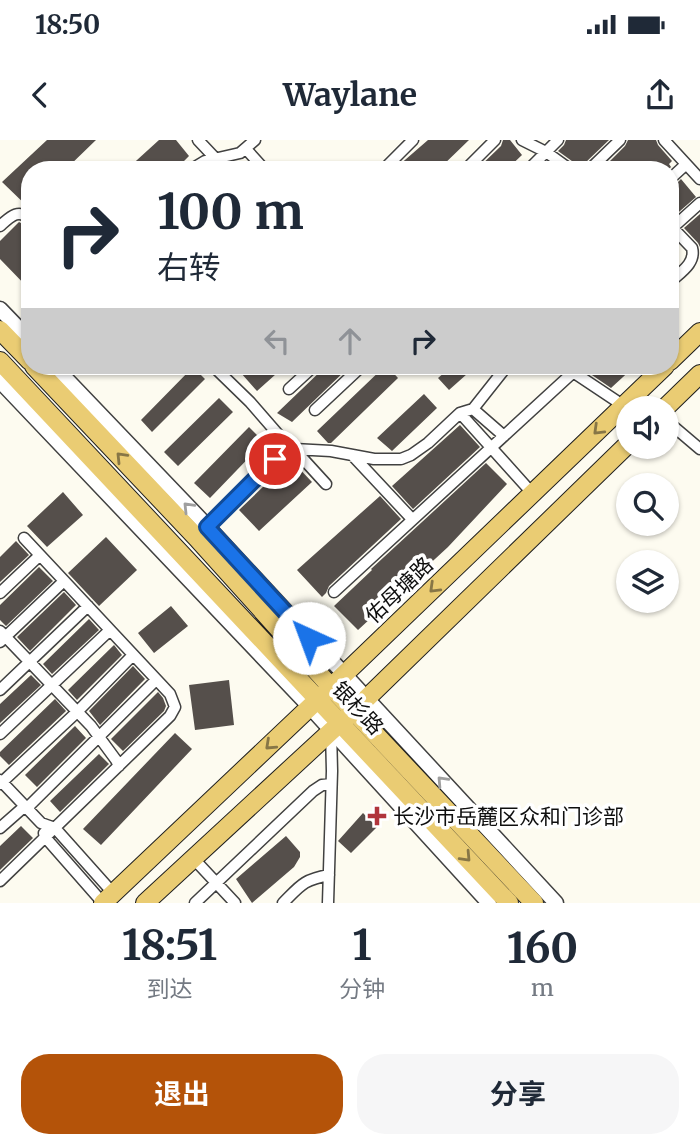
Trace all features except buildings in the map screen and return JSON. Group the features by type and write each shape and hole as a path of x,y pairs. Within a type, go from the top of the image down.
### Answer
{"main road":[{"path":"0,330 21,352"},
{"path":"679,352 700,332"},
{"name":"银杉路","path":"0,361 326,692"},
{"path":"677,396 700,374"},
{"name":"银杉路","path":"43,375 202,532 344,719 509,903"},
{"name":"佑母塘路","path":"634,396 656,375"},
{"name":"佑母塘路","path":"106,900 616,414"},
{"path":"145,903 344,719 616,456"},
{"name":"银杉路","path":"344,719 534,903"}],"street":[{"path":"198,140 215,158"},
{"path":"206,161 240,153 255,140"},
{"path":"392,161 413,140"},
{"path":"474,161 495,140"},
{"path":"522,140 558,161"},
{"path":"537,161 558,140"},
{"path":"598,161 620,140"},
{"path":"664,140 700,179"},
{"path":"246,149 257,161"},
{"path":"679,171 683,167"},
{"path":"679,221 700,203"},
{"path":"0,226 9,218 21,213"},
{"path":"679,236 694,252 690,263 679,273"},
{"path":"0,309 21,331"},
{"name":"银杉路","path":"62,375 202,532"},
{"path":"222,375 326,484"},
{"path":"289,390 305,375"},
{"path":"315,410 352,375"},
{"path":"202,532 282,452 315,449 374,459 411,455 460,413 473,409 500,375"},
{"path":"334,593 569,375"},
{"path":"584,375 616,400"},
{"name":"银杉路","path":"0,381 326,692 344,719 489,903"},
{"path":"473,409 503,436"},
{"path":"460,413 532,494"},
{"path":"679,431 700,449"},
{"path":"354,456 412,519"},
{"path":"0,881 119,766 175,707 172,698 133,654 24,538"},
{"path":"0,593 40,555"},
{"path":"64,581 2,637 30,662 99,736 119,766"},
{"path":"0,690 88,606"},
{"path":"0,734 110,630"},
{"path":"106,900 45,837 41,824 1,782 77,712 133,654"},
{"path":"0,828 26,807 156,680"},
{"path":"328,903 331,784 344,719"},
{"name":"银杉路","path":"344,719 556,903"},
{"path":"195,903 318,787 331,784"},
{"path":"41,824 55,828 106,900"},
{"path":"193,858 235,903"},
{"path":"283,903 305,882 329,875"}],"place":[{"name":"长沙市岳麓区众和门诊部","path":"377,816"}],"route":[{"path":"275,459 207,527 309,638"}]}
